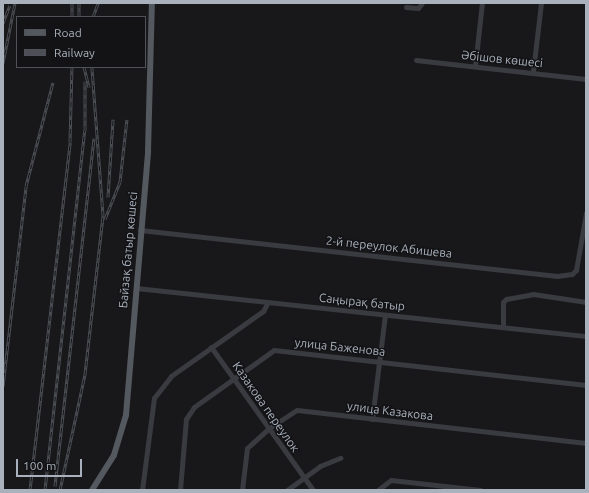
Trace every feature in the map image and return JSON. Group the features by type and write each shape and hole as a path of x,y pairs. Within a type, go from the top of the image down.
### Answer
{"main road":[{"name":"Байзақ батыр көшесі","path":"92,490 114,455 126,415 140,230 148,151 152,3"}],"street":[{"path":"406,7 418,8 422,3"},
{"path":"474,66 482,3"},
{"path":"533,72 541,3"},
{"name":"Әбішов көшесі","path":"416,60 586,79"},
{"name":"2-й переулок Абишева","path":"140,230 557,276 572,274 576,270 586,213"},
{"name":"Саңырақ батыр","path":"136,288 586,336"},
{"path":"503,327 503,302 506,299 533,294 586,302"},
{"path":"142,490 154,398 171,376 263,311 268,302"},
{"path":"372,419 385,315"},
{"name":"Казакова переулок","path":"211,347 313,490"},
{"name":"улица Баженова","path":"180,490 186,419 194,407 274,350 586,384"},
{"name":"улица Казакова","path":"242,490 247,448 269,428 297,410 586,443"},
{"path":"288,490 320,466 340,458"},
{"path":"378,490 391,480 480,490"}],"railway":[{"path":"3,63 15,3"},
{"path":"72,3 72,16"},
{"path":"79,3 79,16"},
{"path":"93,16 98,3"},
{"path":"3,23 10,5"},
{"path":"30,490 70,142 72,68"},
{"path":"84,68 89,87"},
{"path":"60,490 85,374 103,215 92,68"},
{"path":"45,490 85,130 85,81"},
{"path":"3,386 26,186 53,82"},
{"path":"108,197 113,119"},
{"path":"105,219 120,182 127,119"},
{"path":"55,486 94,138"}]}
